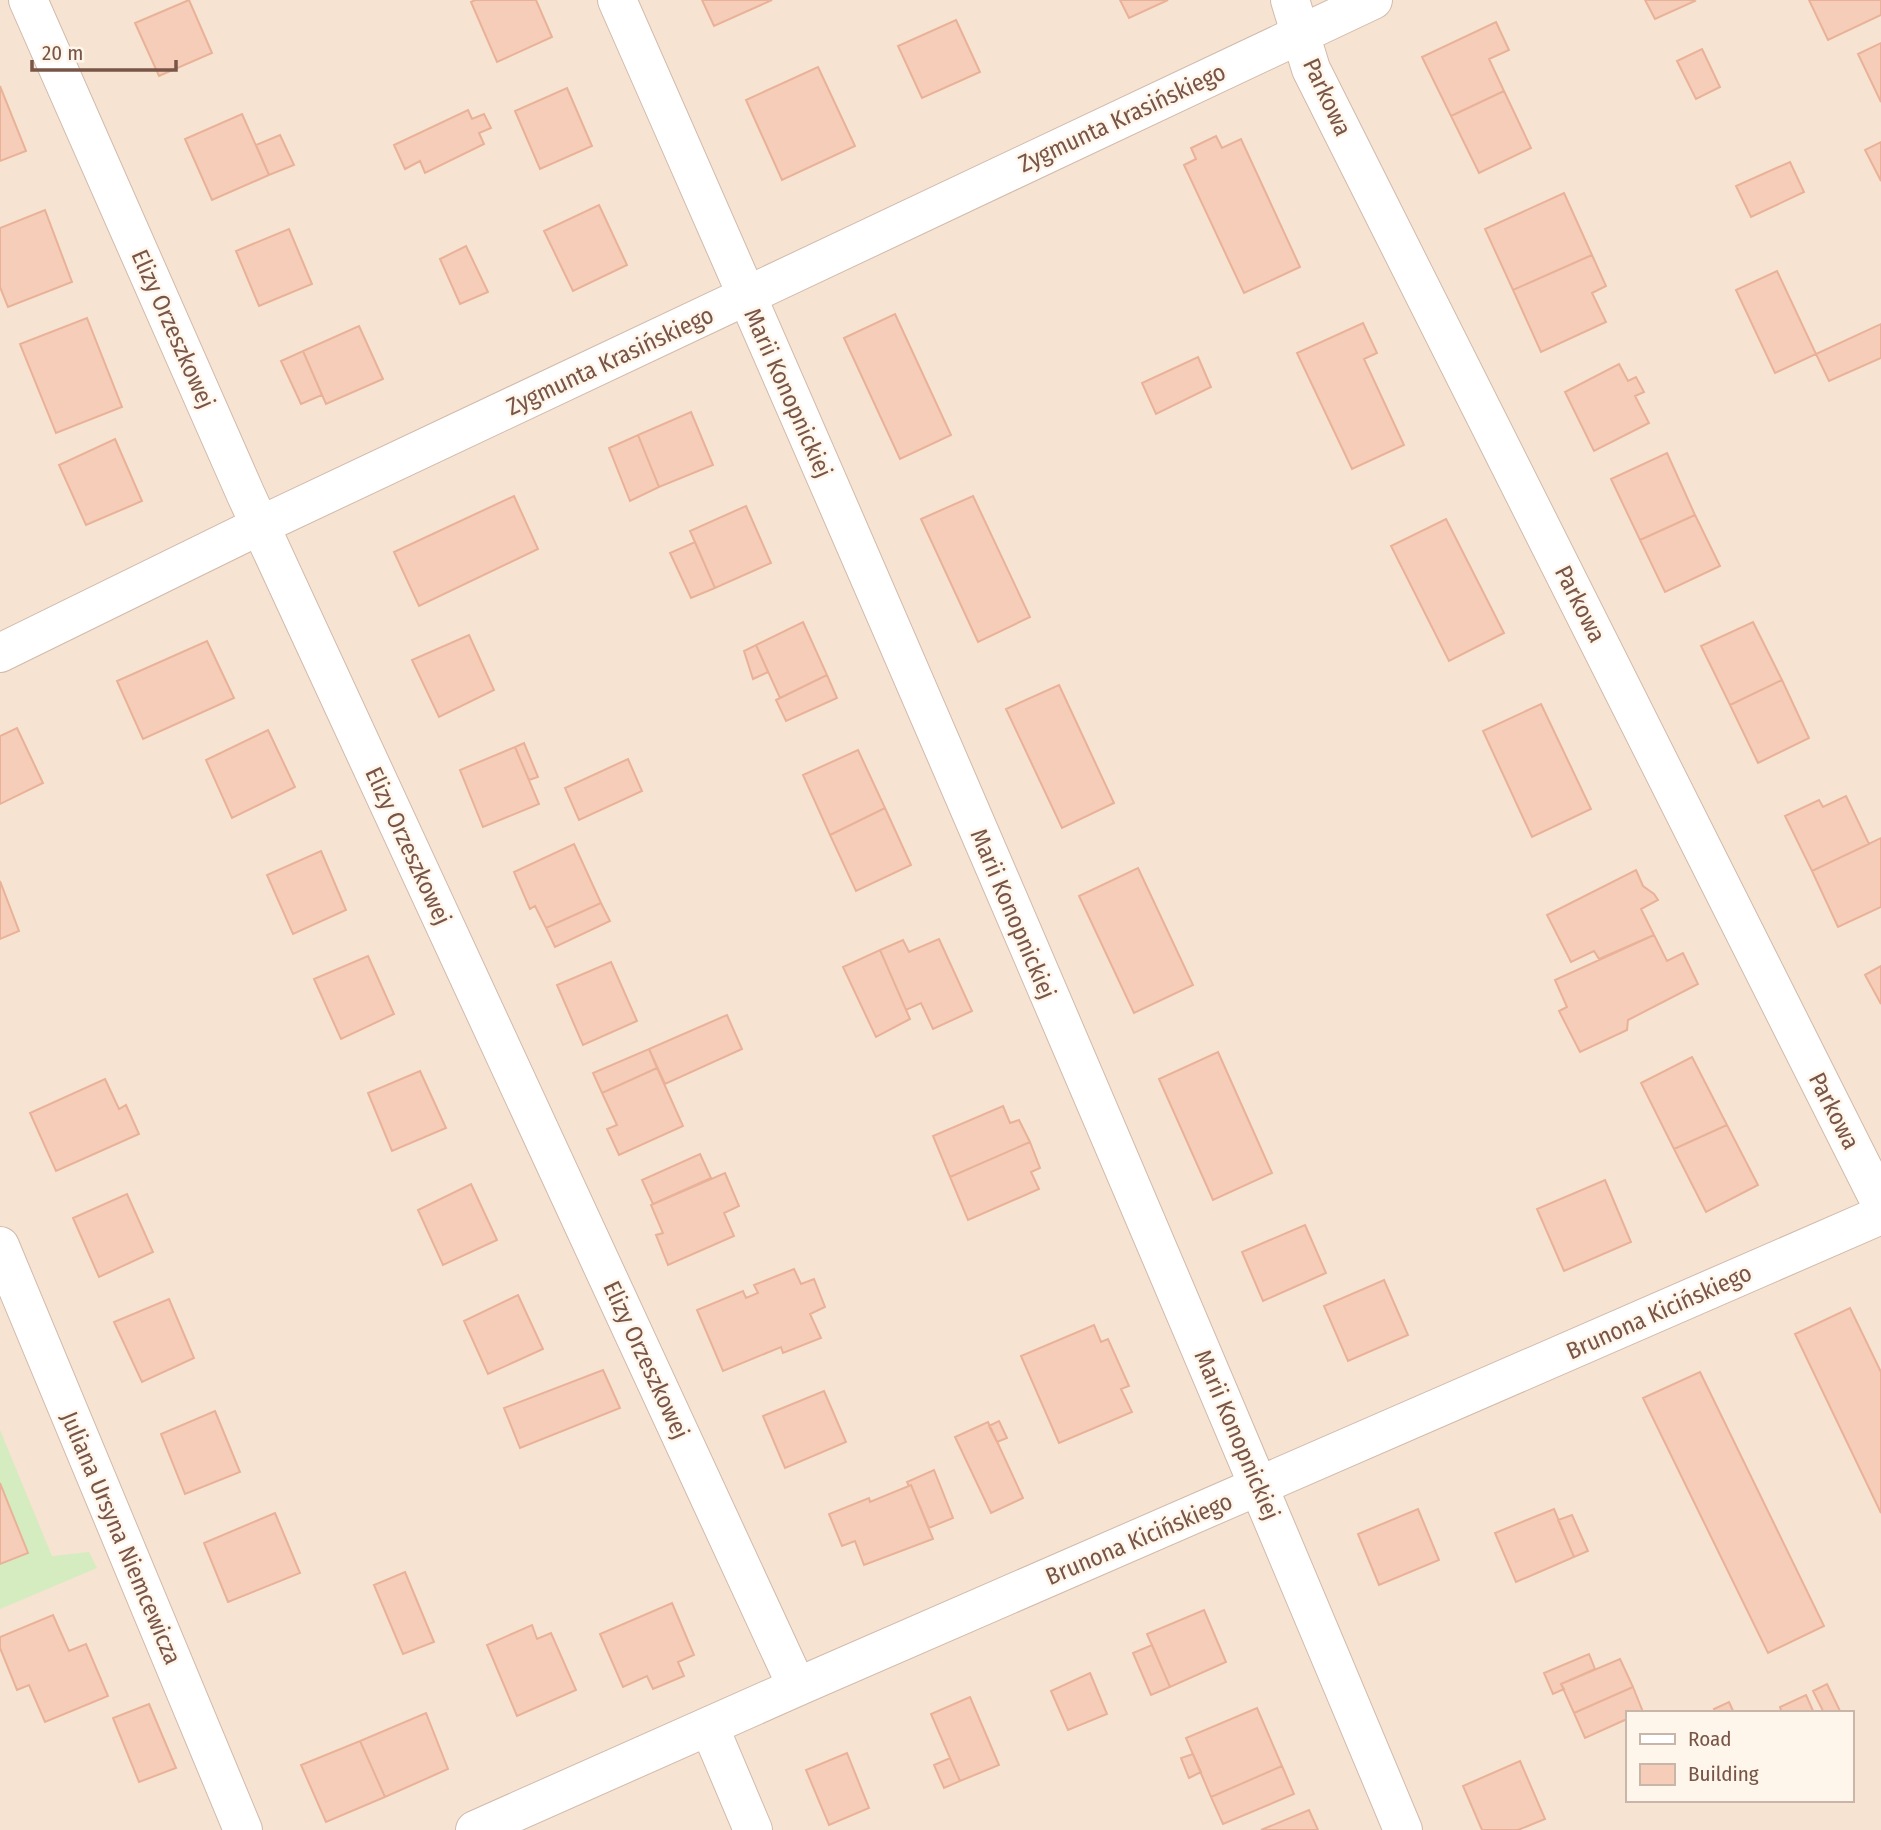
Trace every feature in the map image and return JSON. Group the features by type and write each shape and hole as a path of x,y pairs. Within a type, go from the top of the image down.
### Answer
{"street":[{"name":"Elizy Orzeszkowej","path":"28,0 261,525 797,1687"},
{"name":"Marii Konopnickiej","path":"617,0 774,357 1260,1487 1404,1830"},
{"name":"Zygmunta Krasińskiego","path":"0,653 261,525 746,297 1295,17 1373,0"},
{"name":"Parkowa","path":"1295,17 1318,81 1881,1205"},
{"name":"Brunona Kicińskiego","path":"475,1830 1881,1215"},
{"name":"Juliana Ursyna Niemcewicza","path":"0,1246 243,1830"},
{"path":"709,1727 753,1830"}],"shaded area":[{"path":"0,0 1881,0 1881,1830 0,1830"}],"green space":[{"path":"0,1430 52,1556 89,1552 97,1568 0,1609 0,1564 28,1552 0,1483"}],"building":[{"path":"189,0 212,53 159,76 135,23"},
{"path":"536,0 552,37 497,62 471,2"},
{"path":"702,0 772,0 714,26"},
{"path":"1120,0 1168,0 1129,18"},
{"path":"1645,0 1694,0 1695,1 1655,19"},
{"path":"1809,0 1881,0 1881,15 1828,40"},
{"path":"956,20 980,72 922,98 898,46"},
{"path":"1496,22 1509,50 1489,59 1504,91 1451,116 1422,57"},
{"path":"1881,43 1881,102 1858,54"},
{"path":"1702,49 1720,87 1696,99 1677,61"},
{"path":"818,67 855,146 782,180 746,100"},
{"path":"0,86 26,151 0,161"},
{"path":"567,88 592,146 540,169 515,111"},
{"path":"1504,91 1531,148 1479,173 1451,116"},
{"path":"468,110 472,119 484,114 491,128 479,133 484,144 425,173 420,161 405,169 394,145"},
{"path":"242,114 269,175 212,200 185,139"},
{"path":"280,135 294,165 269,175 256,145"},
{"path":"1216,136 1222,148 1241,139 1300,267 1244,293 1184,165 1196,159 1191,148"},
{"path":"1881,142 1881,181 1865,150"},
{"path":"1790,162 1804,192 1751,217 1736,186"},
{"path":"1564,193 1592,255 1513,290 1485,229"},
{"path":"599,205 627,265 573,291 544,231"},
{"path":"45,210 72,282 8,307 0,287 0,228"},
{"path":"289,229 312,284 259,306 236,251"},
{"path":"466,246 488,292 460,304 440,259"},
{"path":"1592,255 1606,286 1592,293 1606,322 1541,352 1513,290"},
{"path":"1777,271 1816,354 1775,373 1736,290"},
{"path":"895,314 951,435 900,459 844,338"},
{"path":"87,318 122,407 56,433 20,344"},
{"path":"1363,323 1377,353 1364,359 1404,445 1352,469 1297,353"},
{"path":"1881,324 1881,358 1829,381 1816,354"},
{"path":"359,326 383,379 326,404 303,351"},
{"path":"303,351 322,395 301,404 281,361"},
{"path":"1198,357 1211,387 1156,414 1142,383"},
{"path":"1619,364 1628,381 1636,377 1644,392 1635,396 1649,423 1594,451 1565,392"},
{"path":"691,412 713,465 659,487 638,435"},
{"path":"638,435 659,487 630,501 609,448"},
{"path":"115,439 142,501 86,525 59,465"},
{"path":"1667,453 1695,515 1640,540 1611,479"},
{"path":"514,496 538,549 419,606 394,552"},
{"path":"973,496 1030,617 978,642 921,519"},
{"path":"746,506 771,563 715,588 690,531"},
{"path":"1695,515 1720,566 1665,592 1640,540"},
{"path":"1446,519 1504,633 1449,661 1391,546"},
{"path":"695,542 715,588 691,598 670,553"},
{"path":"803,622 827,675 780,698 756,645"},
{"path":"1753,622 1782,680 1730,705 1701,646"},
{"path":"469,635 494,690 439,717 412,660"},
{"path":"207,641 234,698 143,739 117,681"},
{"path":"756,645 768,672 753,679 744,651"},
{"path":"827,675 837,698 786,721 776,700"},
{"path":"1782,680 1809,738 1758,763 1730,705"},
{"path":"1059,685 1114,803 1062,828 1006,709"},
{"path":"1541,704 1591,809 1532,837 1483,731"},
{"path":"17,728 43,783 0,804 0,736"},
{"path":"268,730 295,787 232,818 206,760"},
{"path":"524,743 538,777 529,780 515,747"},
{"path":"515,747 539,804 483,827 460,770"},
{"path":"858,750 885,808 830,835 803,775"},
{"path":"628,759 642,791 579,820 565,788"},
{"path":"1846,796 1869,844 1812,871 1785,816 1819,800 1823,807"},
{"path":"885,808 911,865 856,891 830,835"},
{"path":"1881,838 1881,907 1838,927 1812,871"},
{"path":"574,844 601,903 546,928 535,906 530,909 514,872"},
{"path":"321,851 346,910 293,934 267,875"},
{"path":"1138,868 1193,985 1134,1013 1079,896"},
{"path":"1636,870 1643,886 1658,900 1641,909 1654,935 1599,959 1594,951 1571,962 1547,915"},
{"path":"0,881 19,931 0,939"},
{"path":"601,903 610,921 555,947 546,928"},
{"path":"1654,935 1667,961 1683,953 1698,984 1628,1020 1627,1030 1580,1052 1559,1011 1567,1007 1555,980"},
{"path":"939,939 972,1011 933,1029 921,1003 906,1010 880,950 903,940 909,952"},
{"path":"880,950 910,1019 876,1037 843,967"},
{"path":"368,956 394,1014 341,1039 314,979"},
{"path":"611,962 637,1021 583,1045 557,985"},
{"path":"1881,966 1881,1004 1865,975"},
{"path":"727,1015 742,1049 665,1084 649,1049"},
{"path":"649,1049 657,1068 602,1093 593,1073"},
{"path":"1218,1052 1272,1173 1213,1200 1159,1079"},
{"path":"1692,1057 1727,1125 1674,1149 1641,1083"},
{"path":"657,1068 683,1126 619,1155 607,1129 617,1125 602,1093"},
{"path":"420,1071 446,1128 392,1151 368,1093"},
{"path":"105,1079 119,1109 126,1105 139,1134 56,1171 30,1113"},
{"path":"1003,1106 1010,1123 1019,1120 1030,1142 950,1177 933,1136"},
{"path":"1727,1125 1758,1185 1706,1212 1674,1149"},
{"path":"1030,1142 1040,1168 1031,1172 1039,1189 968,1220 950,1177"},
{"path":"700,1154 711,1178 653,1204 642,1180"},
{"path":"725,1173 739,1206 724,1213 734,1236 668,1265 656,1235 663,1233 651,1205"},
{"path":"1605,1180 1631,1242 1564,1271 1537,1209"},
{"path":"471,1184 497,1240 443,1265 418,1210"},
{"path":"127,1194 153,1252 99,1277 73,1218"},
{"path":"1305,1225 1326,1273 1263,1301 1242,1252"},
{"path":"794,1269 801,1284 814,1279 825,1307 810,1314 821,1338 783,1353 781,1347 723,1371 697,1310 743,1291 746,1298 758,1293 754,1285"},
{"path":"1384,1280 1408,1335 1348,1361 1324,1306"},
{"path":"518,1295 543,1349 488,1374 464,1321"},
{"path":"169,1299 194,1358 142,1382 114,1322"},
{"path":"1850,1308 1881,1372 1881,1513 1795,1334"},
{"path":"1094,1325 1101,1342 1108,1339 1129,1386 1121,1389 1132,1412 1059,1443 1021,1356"},
{"path":"603,1370 620,1408 520,1448 504,1408"},
{"path":"1700,1372 1824,1626 1768,1653 1643,1398"},
{"path":"824,1391 846,1442 785,1468 763,1416"},
{"path":"215,1411 240,1472 185,1494 161,1434"},
{"path":"999,1421 1007,1438 997,1442 989,1426"},
{"path":"988,1422 1023,1498 991,1513 955,1437"},
{"path":"934,1470 953,1518 929,1528 911,1485 907,1482"},
{"path":"0,1483 28,1553 0,1564"},
{"path":"911,1485 933,1539 864,1565 855,1541 842,1546 829,1514 869,1498 870,1502"},
{"path":"1418,1509 1439,1560 1379,1585 1358,1534"},
{"path":"1554,1509 1574,1557 1516,1582 1495,1533"},
{"path":"275,1513 300,1573 228,1602 204,1543"},
{"path":"1572,1515 1588,1551 1574,1557 1558,1520"},
{"path":"405,1572 434,1642 403,1654 374,1585"},
{"path":"672,1603 694,1655 678,1662 684,1676 653,1689 647,1676 623,1687 600,1634"},
{"path":"1204,1610 1226,1662 1170,1687 1147,1634"},
{"path":"53,1615 69,1651 86,1644 108,1696 45,1722 29,1685 17,1690 0,1648 0,1637"},
{"path":"532,1625 537,1639 551,1633 576,1690 517,1716 487,1645"},
{"path":"1152,1645 1170,1687 1151,1695 1133,1653"},
{"path":"1589,1654 1595,1669 1561,1684 1564,1689 1553,1694 1544,1673"},
{"path":"1620,1659 1633,1687 1574,1713 1561,1684"},
{"path":"1090,1673 1107,1714 1068,1730 1051,1691"},
{"path":"1827,1684 1840,1711 1823,1711 1813,1691"},
{"path":"1633,1687 1643,1711 1626,1711 1626,1719 1585,1738 1574,1713"},
{"path":"1806,1695 1813,1711 1781,1711 1780,1707"},
{"path":"970,1697 999,1765 960,1781 931,1714"},
{"path":"1729,1702 1733,1711 1715,1711 1714,1709"},
{"path":"149,1704 176,1768 139,1782 113,1718"},
{"path":"1257,1708 1282,1766 1211,1797 1186,1738"},
{"path":"426,1713 448,1769 385,1797 360,1741"},
{"path":"360,1741 385,1797 326,1822 301,1765"},
{"path":"847,1753 869,1808 829,1825 806,1770"},
{"path":"1193,1754 1201,1772 1189,1778 1181,1758"},
{"path":"950,1758 960,1781 944,1788 934,1765"},
{"path":"1520,1761 1545,1819 1518,1830 1482,1830 1463,1786"},
{"path":"1282,1766 1294,1794 1223,1824 1211,1797"},
{"path":"1309,1810 1318,1830 1261,1830"}]}
